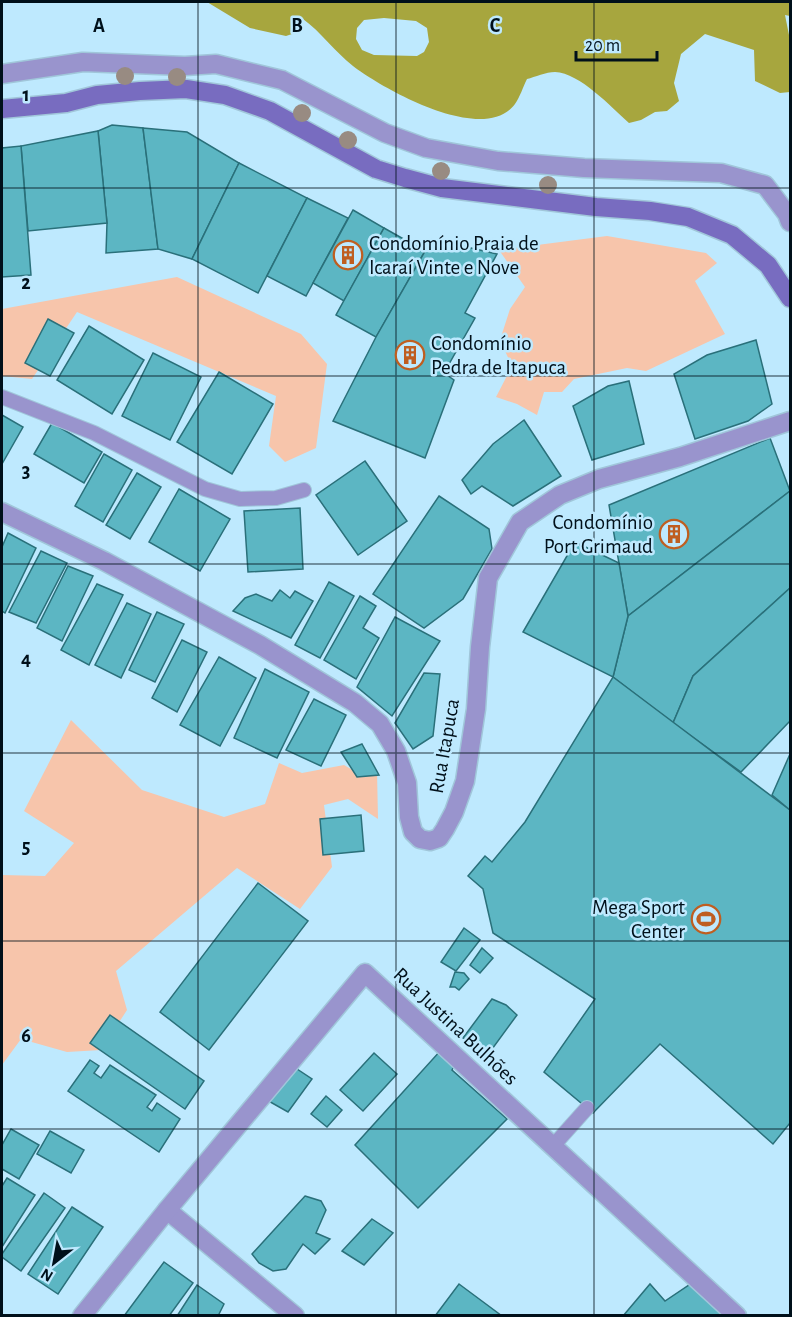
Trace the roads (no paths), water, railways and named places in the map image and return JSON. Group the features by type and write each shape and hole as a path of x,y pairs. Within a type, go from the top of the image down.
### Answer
{"main road":[{"path":"2,109 66,103 97,96 140,91 186,89 225,95 270,111 376,169 442,188 688,217 732,235 768,265 790,298"}],"street":[{"path":"2,74 83,62 185,66 216,64 282,80 386,134 426,148 509,162 584,168 721,173 765,185 787,214 790,222"},
{"name":"Rua Itapuca","path":"2,512 104,561 249,639 367,712 380,724 396,751 407,783 409,817 413,832 420,839 430,842 439,838 445,829 465,781 476,710 488,578 520,522 560,495 599,479 681,457 790,421"},
{"name":"Rua Justina Bulhões","path":"82,1316 167,1210 365,973 737,1316"},
{"path":"167,1210 295,1316"}],"lane":[{"path":"2,397 94,433 205,489 240,499 276,498 304,490"},
{"path":"553,1146 587,1108"}],"place":[{"name":"Condomínio Praia de Icaraí Vinte e Nove","path":"348,255"},
{"name":"Condomínio Pedra de Itapuca","path":"410,355"},
{"name":"Condomínio Port Grimaud","path":"674,534"},
{"name":"Mega Sport Center","path":"706,919"}]}
